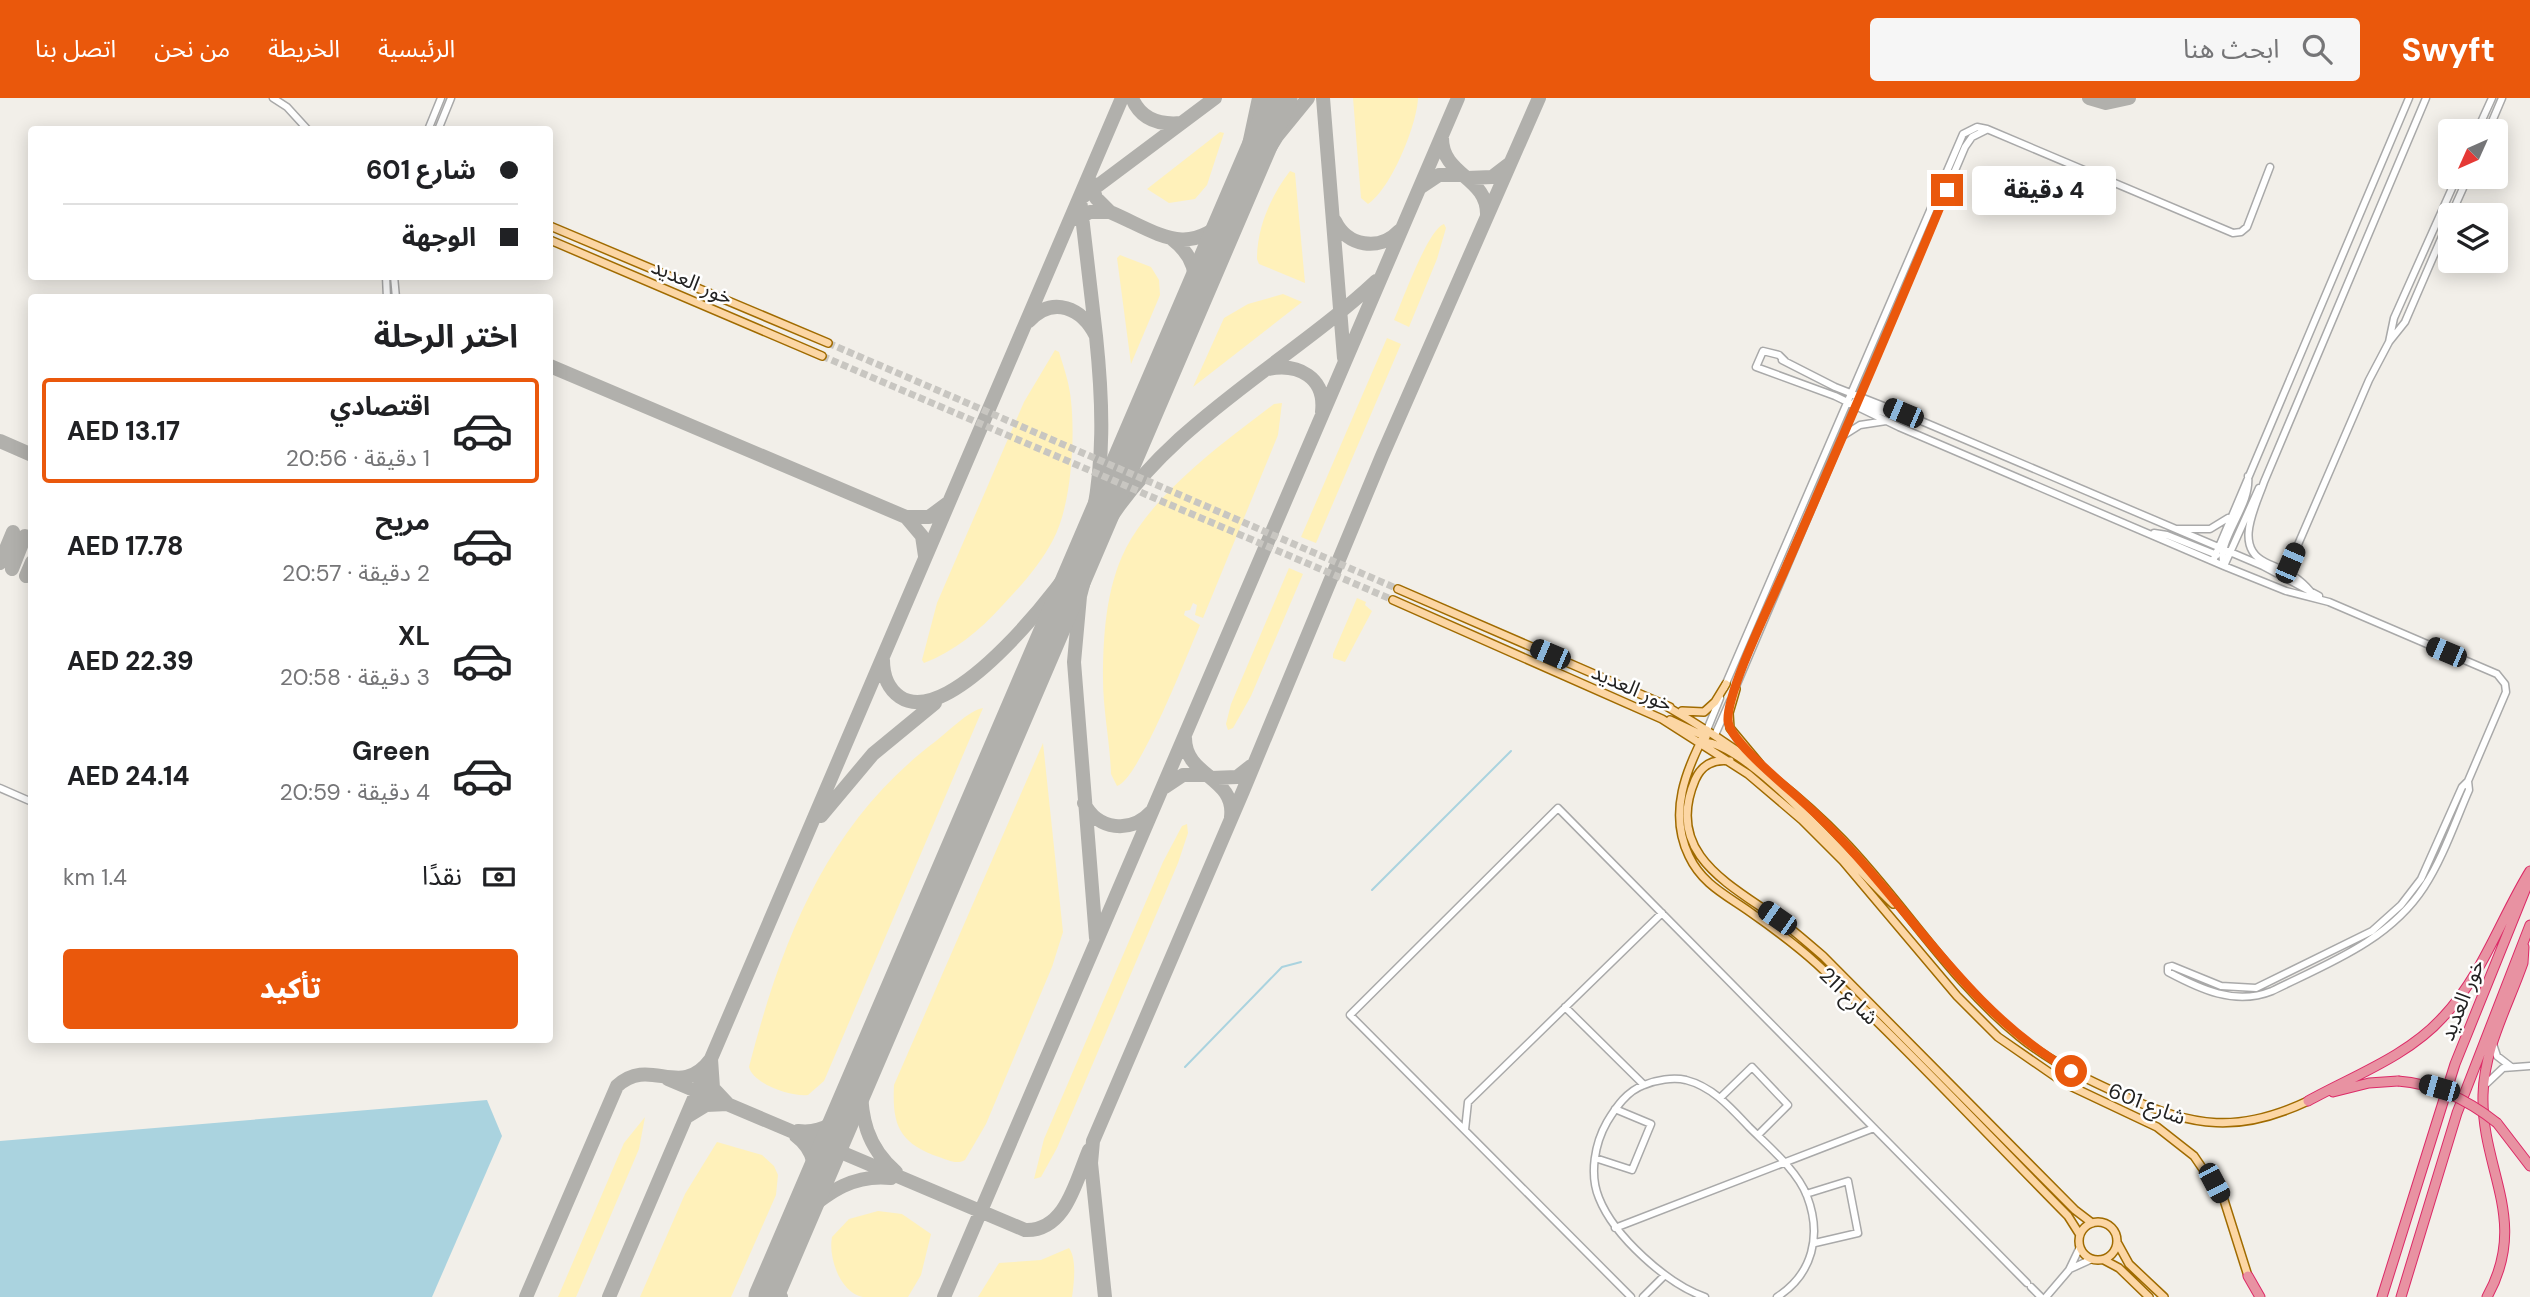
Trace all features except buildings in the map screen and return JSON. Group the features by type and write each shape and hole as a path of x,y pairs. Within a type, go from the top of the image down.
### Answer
{"highway":[{"path":"2308,1101 2400,1052 2442,1020 2472,977 2530,871"},
{"name":"خور العديد","path":"2382,1297 2455,1064 2530,878"},
{"name":"خور العديد","path":"2401,1297 2457,1113 2530,925"},
{"path":"2487,1297 2502,1263 2506,1216 2485,1124 2483,1086 2493,1044 2523,963 2524,939"},
{"path":"2308,1101 2353,1086 2398,1081 2439,1088 2475,1106 2497,1123 2530,1166"},
{"path":"2248,1276 2257,1297"}],"main road":[{"path":"553,227 828,344"},
{"name":"خور العديد","path":"553,241 822,356"},
{"path":"1398,589 1666,706 1690,713 1704,712 1715,702 1726,684"},
{"name":"خور العديد","path":"1393,600 1704,736"},
{"path":"1736,689 1729,713 1730,728 1765,770"},
{"path":"1666,706 1789,799 1905,915"},
{"path":"1704,736 1715,735"},
{"name":"شارع 601","path":"1715,735 1765,770 1843,840 1905,915 1993,1013 2052,1060 2092,1082 2174,1117 2223,1125 2258,1121 2308,1101"},
{"name":"شارع 601","path":"1704,736 1786,805 1831,848 1957,996 1998,1037 2046,1073 2171,1136 2205,1168 2230,1215 2248,1276"},
{"name":"شارع 211","path":"1704,736 1687,774 1679,807 1682,839 1696,868 1717,891 1770,926 1821,969 2068,1216 2080,1235"},
{"name":"شارع 211","path":"1731,761 1717,761 1705,766 1691,791 1690,826 1706,864 1722,882 1777,918 1823,956 2075,1210 2092,1223"},
{"path":"2149,1297 2119,1268 2103,1260 2092,1259 2080,1247 2080,1235 2092,1223 2103,1222 2112,1227 2129,1264 2164,1297"},
{"path":"2103,1260 2113,1254 2118,1244"}],"street":[{"path":"273,98 287,107 304,126"},
{"path":"430,126 441,98"},
{"path":"440,126 451,98"},
{"path":"2329,602 2291,593 2224,566 2220,554 2231,514 2409,98"},
{"path":"2313,593 2287,570 2262,561 2249,543 2249,527 2264,482 2426,98"},
{"path":"2482,119 2492,98"},
{"path":"2493,119 2502,98"},
{"path":"1704,736 1961,137 1970,129 1984,128 2233,233 2241,232 2247,227 2270,167"},
{"path":"1715,735 1965,147 1984,128"},
{"path":"2389,342 2392,323 2452,189"},
{"path":"1899,305 1895,299 1916,251 1917,240"},
{"path":"2287,570 2369,380 2389,342 2405,322 2438,246"},
{"path":"2220,554 2175,529 1919,420 1857,401 1847,403 1756,367 1763,351 1826,383 1851,392 1857,401 1886,421 2149,534 2167,535 2220,554 2272,571 2329,602 2493,672 2503,680 2504,697 2468,781 2462,787 2417,884 2401,905 2372,931 2256,988 2221,986 2172,966 2168,967 2168,972 2217,994 2253,997 2272,991 2373,939 2400,917 2429,880 2469,790 2468,781"},
{"path":"1782,377 1788,362"},
{"path":"1840,438 1860,425 1886,421"},
{"path":"2224,566 2220,554 2247,493 2248,474"},
{"path":"2220,554 2264,482"},
{"path":"2175,529 2210,529 2220,525 2231,514"},
{"path":"0,789 28,800"},
{"path":"1631,1297 1350,1015 1558,808 2043,1297 2068,1270 2080,1247"},
{"path":"1465,1130 1468,1102 1661,913"},
{"path":"1565,1007 1644,1085"},
{"path":"2493,1044 2497,1056 2510,1066"},
{"path":"2483,1086 2499,1070 2510,1066 2530,1066"},
{"path":"1720,1098 1752,1067 1788,1105 1758,1135"},
{"path":"1705,1297 1664,1276 1616,1228 1598,1198 1595,1158 1601,1133 1615,1109 1629,1094 1644,1085 1665,1080 1685,1080 1720,1098 1784,1163 1806,1194 1815,1243 1799,1279 1777,1297"},
{"path":"1595,1158 1632,1170 1651,1124 1615,1109"},
{"path":"1616,1228 1874,1128"},
{"path":"1806,1194 1848,1181 1858,1233 1815,1243"},
{"path":"2068,1270 2092,1259"},
{"path":"1643,1297 1664,1276"}],"sand":[{"path":"1353,98 1418,98 1413,124 1394,171 1377,196 1368,204 1361,198"},
{"path":"1220,132 1224,133 1207,185 1195,199 1169,203 1147,189"},
{"path":"1290,171 1295,173 1305,283 1259,264 1257,259 1259,235 1266,212"},
{"path":"1444,224 1446,228 1437,259 1409,327 1394,320 1423,252"},
{"path":"1120,255 1151,267 1159,280 1160,295 1131,364 1117,258"},
{"path":"1283,294 1302,302 1193,387 1224,318 1248,304"},
{"path":"1387,338 1401,344 1316,543 1301,537"},
{"path":"1055,350 1059,352 1068,383 1073,428 1065,508 1053,540 1036,567 993,616 956,646 924,663 922,660 937,603 1024,402"},
{"path":"1282,403 1278,435 1203,618 1195,615 1197,605 1193,603 1190,610 1185,611 1184,615 1200,625 1174,686 1138,762 1117,786 1111,774 1103,679 1107,612 1119,563 1139,527 1172,488 1274,404"},
{"path":"1289,568 1303,574 1251,696 1233,728 1228,730 1226,724 1231,704"},
{"path":"1357,598 1366,602 1365,605 1372,611 1345,662 1333,658 1333,654"},
{"path":"983,708 824,1081 808,1095 783,1092 765,1084 749,1067 777,974 814,887 838,846 865,809 898,773 959,722"},
{"path":"1043,743 1063,932 1052,967 986,1124 965,1160 952,1162 926,1152 907,1139 897,1122 894,1085"},
{"path":"1187,824 1188,833 1178,863 1057,1148 1041,1177 1034,1179 1044,1139 1163,862 1182,826"},
{"path":"645,1117 639,1149 576,1297 558,1297 624,1143"},
{"path":"717,1142 762,1155 774,1166 778,1175 776,1195 731,1297 640,1297 685,1194"},
{"path":"878,1211 902,1214 931,1234 921,1275 908,1297 863,1297 848,1289 837,1273 832,1254 832,1237 849,1219"},
{"path":"1069,1248 1074,1265 1072,1297 978,1297 999,1263 1041,1260"}],"water":[{"path":"487,1100 502,1136 432,1297 0,1297 0,1141"}],"waterway":[{"path":"1372,890 1511,751"},
{"path":"1185,1067 1282,967 1301,962"}],"taxiway":[{"path":"609,1297 1122,98"},
{"path":"1132,98 1140,111 1152,120 1181,123"},
{"path":"1029,321 1048,308 1066,308 1083,318 1096,336 1080,199 1215,98"},
{"path":"1241,182 1259,98"},
{"path":"1236,203 1277,136 1308,98"},
{"path":"1323,98 1344,358"},
{"path":"944,1297 1458,98"},
{"path":"1105,1297 1091,1163 1093,1141 1243,791 1382,456 1539,98"},
{"path":"2089,98 2106,103 2129,98"},
{"path":"1442,138 1449,161 1480,192 1487,215"},
{"path":"1467,178 1492,177 1509,164"},
{"path":"1421,187 1439,175 1461,175"},
{"path":"1076,219 1090,212 1110,212 1096,198 1091,182"},
{"path":"1110,212 1158,234 1186,239 1215,229 1231,215"},
{"path":"1335,221 1347,236 1364,243 1382,242 1399,231"},
{"path":"1172,239 1185,252 1193,266 1194,301"},
{"path":"1101,533 1128,494 1158,459 1192,428 1376,281"},
{"path":"1090,529 1098,481 1101,433 1096,336"},
{"path":"553,367 906,517 922,536 925,556"},
{"path":"1268,369 1290,368 1308,375 1319,390 1322,412"},
{"path":"0,441 28,453"},
{"path":"906,517 929,517 948,503"},
{"path":"1096,938 1074,662 1080,596 1100,520"},
{"path":"0,563 13,532"},
{"path":"12,569 25,536"},
{"path":"883,660 887,680 900,697 922,702 948,693 976,674 1004,648 1056,589 1088,543"},
{"path":"26,576 28,571"},
{"path":"821,816 873,754 935,703"},
{"path":"1185,738 1187,751 1193,761 1226,793 1231,817"},
{"path":"1211,778 1237,777 1251,766"},
{"path":"1165,787 1183,775 1204,775"},
{"path":"1084,803 1097,819 1115,826 1134,824 1151,812"},
{"path":"526,1297 617,1086 642,1075 688,1077 711,1059 713,1088 728,1104 706,1105 688,1116"},
{"path":"668,1079 1025,1230 1050,1223 1060,1213 1074,1189 1089,1150"},
{"path":"861,1080 862,1106 867,1130 878,1152 896,1172"},
{"path":"798,1131 815,1131 829,1125 841,1116 851,1103"},
{"path":"796,1136 808,1148 813,1162 812,1194"},
{"path":"803,1214 843,1186 865,1179 891,1178"},
{"path":"768,1291 781,1297"}],"runway":[{"path":"766,1297 1280,98"}],"tunnel":[{"path":"828,343 1398,589"},
{"path":"822,356 1393,600"}],"route":[{"path":"1947,190 1767,609 1736,689 1728,723 1734,735 1765,770 1806,804 1855,853 1905,915 1983,1003 2019,1037 2071,1071"}]}
